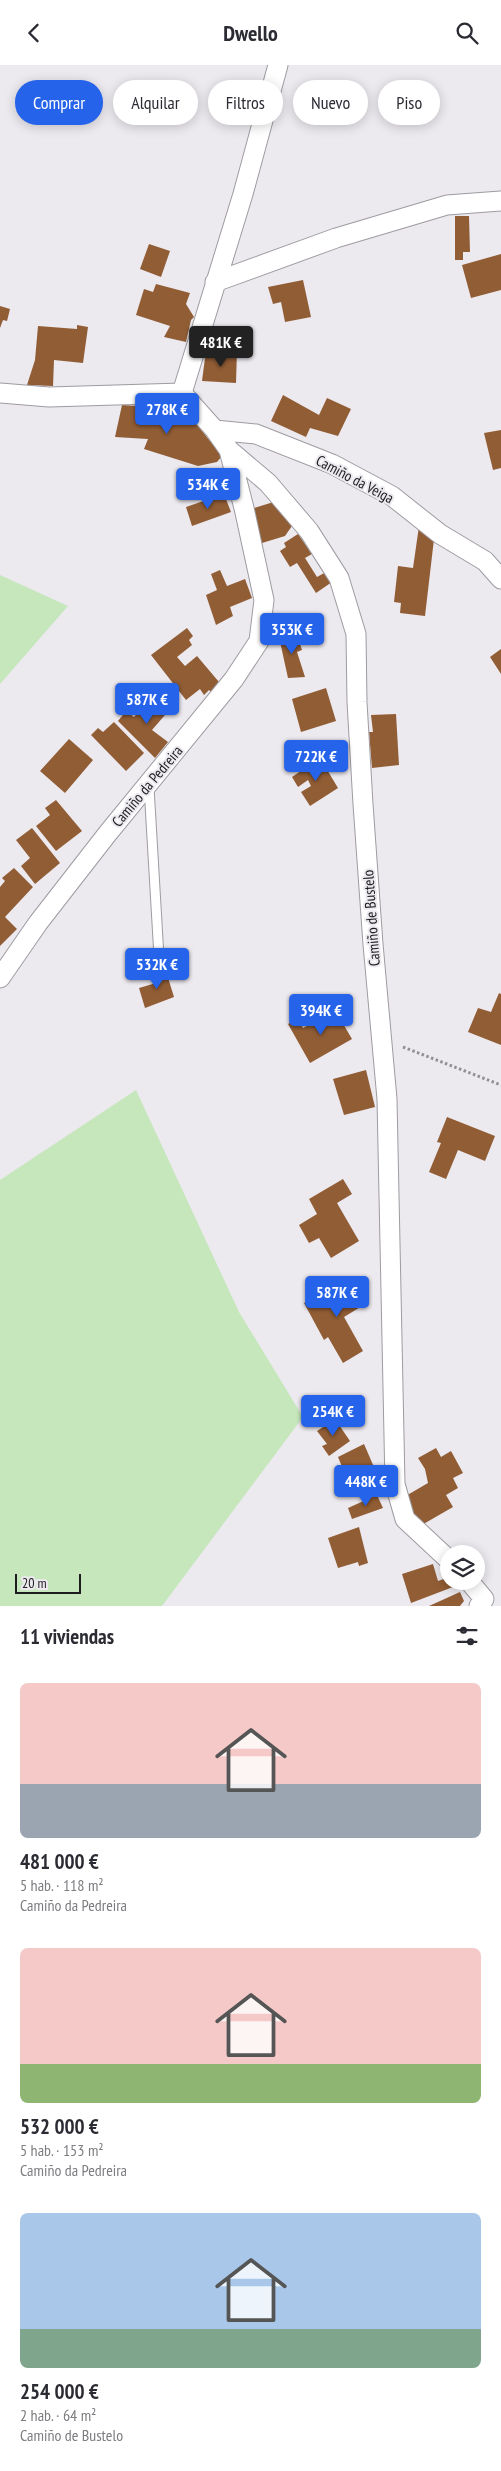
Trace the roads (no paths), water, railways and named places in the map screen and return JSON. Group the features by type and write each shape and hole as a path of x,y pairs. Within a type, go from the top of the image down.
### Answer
{"street":[{"path":"0,393 48,397 182,393 215,282 244,194 278,65"},
{"path":"215,282 336,238 447,205 501,201"},
{"name":"Camiño da Pedreira","path":"0,978 44,915 234,679 258,641 264,600 229,450 216,430 182,393"},
{"name":"Camiño da Veiga","path":"216,430 256,434 332,464 392,496 440,535 485,561 501,579"},
{"name":"Camiño de Bustelo","path":"229,450 268,483 309,531 340,578 356,634 357,702 363,804 387,1099 395,1485 405,1519 440,1552"},
{"path":"474,1590 482,1603"}],"lane":[{"path":"149,785 159,957"}]}
